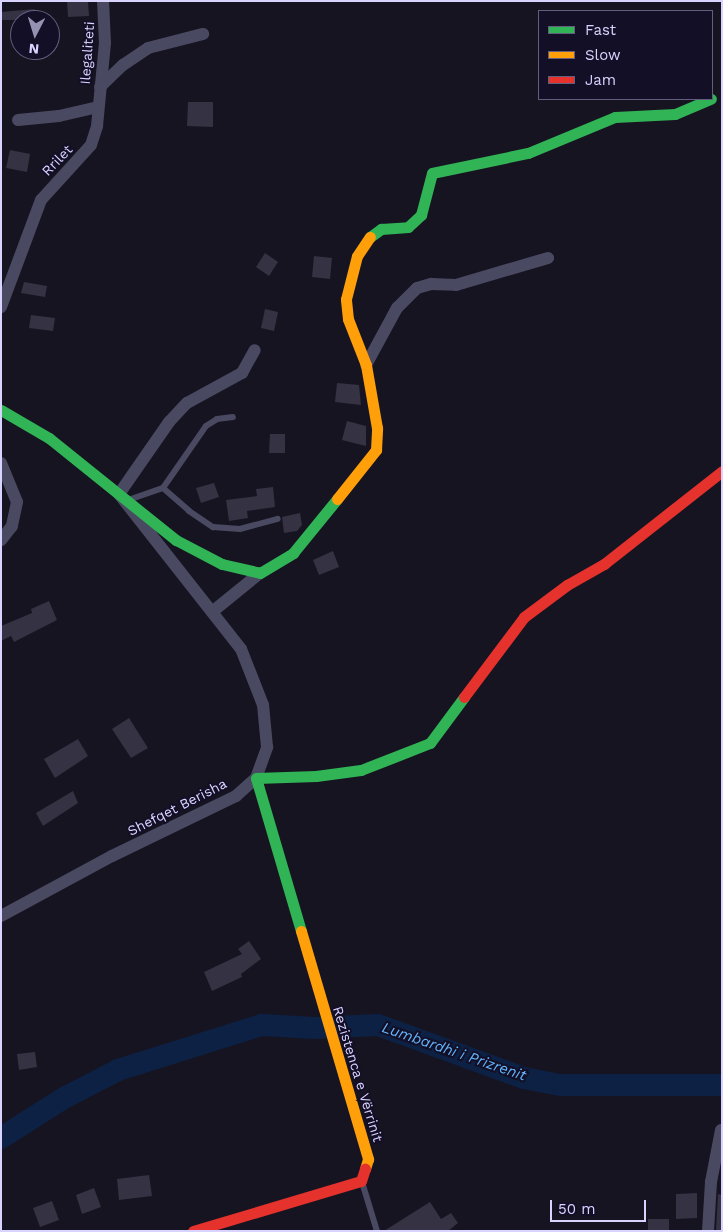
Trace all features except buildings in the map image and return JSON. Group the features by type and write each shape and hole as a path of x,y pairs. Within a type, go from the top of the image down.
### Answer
{"street":[{"name":"Ilegaliteti","path":"97,107 105,43 103,1"},
{"path":"100,87 123,64 148,48 203,34"},
{"path":"212,612 260,573 293,553 376,450 378,428 366,365 348,319 346,298 357,256 367,239 381,229 408,227 421,215 432,173 528,153 615,117 675,114 710,100"},
{"path":"18,120 97,107"},
{"name":"Rrilet","path":"1,307 41,200 91,145 97,107"},
{"path":"366,365 397,308 416,288 431,284 456,285 548,258"},
{"path":"124,497 169,422 187,402 242,373 255,350"},
{"path":"1,410 49,438 176,540 222,564 260,573"},
{"path":"1,463 17,502 12,526 1,540"},
{"path":"256,778 316,776 361,770 430,743 524,617 567,585 604,564 722,471"},
{"name":"Shefqet Berisha","path":"1,916 112,856 236,796 256,778 267,748 264,705 241,649 124,497"},
{"name":"Rezistenca e Vërrinit","path":"256,778 320,1000 338,1051 368,1159 361,1180"},
{"path":"708,1231 711,1182 721,1130"},
{"path":"193,1231 361,1180"}],"lane":[{"path":"124,497 163,488 206,426 217,419 233,417"},
{"path":"163,488 189,511 213,527 240,529 278,519"},
{"path":"361,1180 377,1231"}],"waterway":[{"name":"Lumbardhi i Prizrenit","path":"1,1138 64,1098 118,1070 262,1025 315,1028 378,1025 524,1078 561,1085 722,1085"}],"traffic: fast":[{"path":"370,237 381,229 408,227 421,215 432,173 528,153 615,117 675,114 709,100"},
{"path":"1,410 49,438 176,540 222,564 260,573 293,553 337,499"},
{"path":"301,931 256,778 316,776 361,770 430,743 464,697"}],"traffic: slow":[{"path":"337,499 376,450 377,428 366,365 348,319 346,299 357,256 370,237"},
{"path":"301,931 368,1159 365,1169"}],"traffic: jam":[{"path":"464,697 524,617 567,585 604,564 722,471"},
{"path":"193,1231 361,1181 365,1169"}]}
